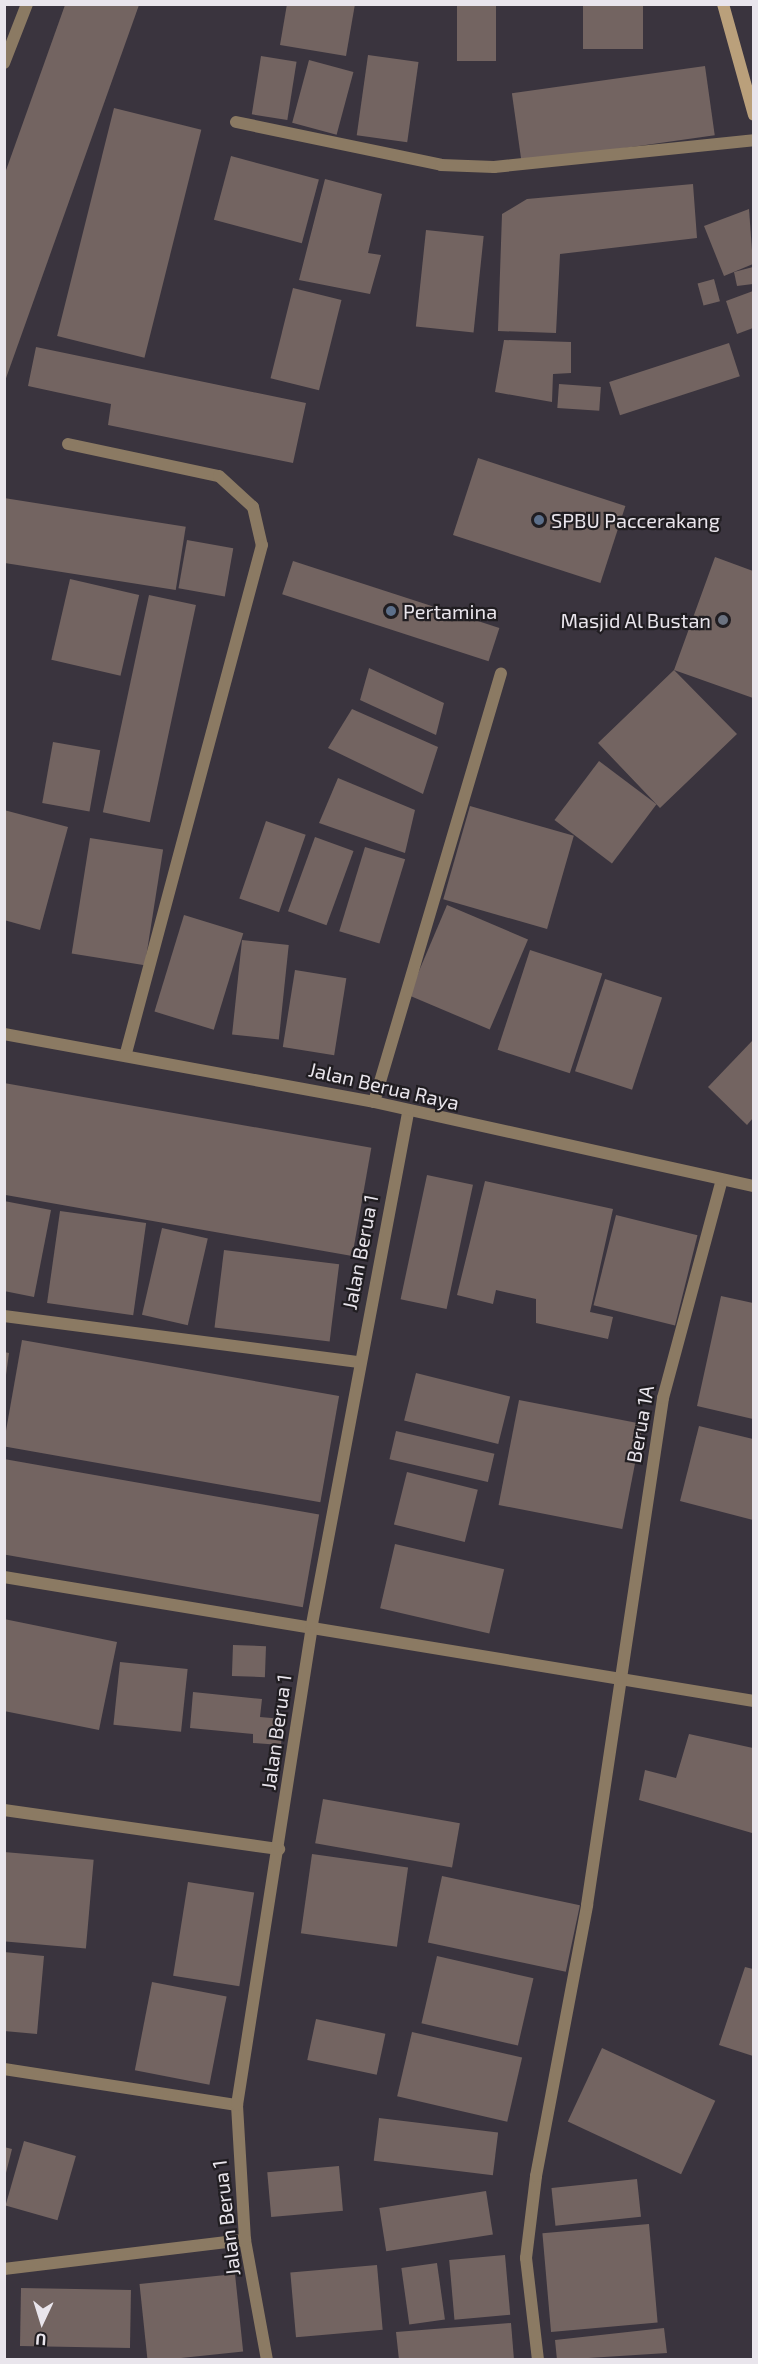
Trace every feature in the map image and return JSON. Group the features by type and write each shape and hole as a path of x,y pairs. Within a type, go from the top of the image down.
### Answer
{"main road":[{"path":"723,4 753,115"}],"street":[{"path":"4,63 27,4"},
{"path":"236,122 441,165 494,167 753,140"},
{"path":"68,444 219,476 243,492 253,507 262,545 126,1053"},
{"path":"374,1102 501,672"},
{"name":"Jalan Berua Raya","path":"4,1034 126,1053 374,1102 408,1113 753,1186"},
{"name":"Jalan Berua 1","path":"267,2360 245,2240 237,2105 279,1849 312,1624 359,1362 408,1113"},
{"name":"Berua 1A","path":"538,2360 526,2258 587,1905 617,1679 663,1398 722,1180"},
{"path":"4,1316 359,1362"},
{"path":"4,1577 312,1624 753,1701"},
{"path":"4,1809 279,1849"},
{"path":"4,2069 237,2105"},
{"path":"4,2269 245,2240"}],"building":[{"path":"287,4 355,4 346,56 280,45"},
{"path":"583,4 643,4 643,49 583,49"},
{"path":"65,5 139,5 5,381 4,176"},
{"path":"457,5 496,5 496,61 457,61"},
{"path":"368,55 419,62 407,142 357,135"},
{"path":"261,56 297,62 287,120 252,114"},
{"path":"309,60 353,72 337,135 292,123"},
{"path":"705,66 715,135 522,162 512,93"},
{"path":"114,108 201,130 144,358 57,336"},
{"path":"231,156 319,180 302,243 214,220"},
{"path":"325,179 382,194 368,253 381,255 370,294 299,280"},
{"path":"693,184 697,238 560,254 556,333 498,331 502,214 527,199"},
{"path":"749,209 753,264 724,276 704,226"},
{"path":"426,230 484,236 474,333 416,326"},
{"path":"753,267 753,284 737,286 734,272"},
{"path":"714,279 720,301 704,306 698,283"},
{"path":"293,288 342,300 319,390 271,378"},
{"path":"753,291 753,328 737,334 726,301"},
{"path":"504,340 571,342 571,373 553,374 552,402 495,392"},
{"path":"729,343 740,376 620,415 609,382"},
{"path":"36,347 306,403 293,463 108,425 111,404 28,386"},
{"path":"559,384 601,387 599,411 557,408"},
{"name":"SPBU Paccerakang","path":"478,458 625,506 600,583 453,535"},
{"path":"4,498 186,527 176,590 4,563"},
{"path":"187,540 233,548 225,596 178,588"},
{"name":"Masjid Al Bustan","path":"715,557 753,571 753,698 674,670"},
{"name":"Pertamina","path":"293,561 499,628 489,661 282,594"},
{"path":"70,579 139,595 121,676 51,660"},
{"path":"149,595 196,605 150,822 103,812"},
{"path":"369,668 444,703 436,735 360,700"},
{"path":"674,670 737,734 660,808 598,743"},
{"path":"352,709 438,747 423,794 328,748"},
{"path":"53,742 100,750 90,811 42,803"},
{"path":"599,761 657,804 612,863 554,820"},
{"path":"338,778 415,810 405,853 319,823"},
{"path":"470,806 574,836 547,929 443,899"},
{"path":"4,810 68,827 40,930 4,920"},
{"path":"266,821 306,835 279,912 239,899"},
{"path":"315,837 354,851 327,925 288,911"},
{"path":"90,838 163,850 145,965 72,954"},
{"path":"365,847 405,859 379,943 339,931"},
{"path":"447,905 528,939 490,1030 409,995"},
{"path":"184,915 243,933 214,1030 154,1012"},
{"path":"242,940 289,945 279,1039 232,1034"},
{"path":"530,950 602,973 570,1073 498,1050"},
{"path":"295,970 346,978 334,1055 283,1047"},
{"path":"605,979 662,998 632,1090 575,1071"},
{"path":"753,1040 753,1118 747,1125 708,1087"},
{"path":"4,1083 371,1148 352,1256 4,1195"},
{"path":"427,1175 473,1185 447,1309 401,1299"},
{"path":"485,1181 613,1209 590,1312 613,1317 608,1339 536,1323 536,1299 496,1290 493,1304 457,1295"},
{"path":"4,1201 51,1210 34,1297 4,1291"},
{"path":"60,1211 146,1223 133,1315 47,1303"},
{"path":"616,1215 698,1235 675,1326 594,1305"},
{"path":"162,1228 208,1239 188,1325 142,1315"},
{"path":"224,1250 339,1264 330,1342 214,1327"},
{"path":"721,1296 753,1303 753,1419 697,1406"},
{"path":"22,1340 339,1396 320,1502 4,1446"},
{"path":"4,1352 9,1353 6,1375 4,1375"},
{"path":"416,1373 510,1396 498,1444 404,1421"},
{"path":"519,1400 643,1424 622,1529 499,1505"},
{"path":"699,1426 753,1439 753,1520 680,1501"},
{"path":"396,1431 494,1454 488,1482 389,1459"},
{"path":"4,1459 319,1515 303,1607 4,1554"},
{"path":"407,1472 478,1490 465,1542 394,1524"},
{"path":"395,1544 504,1569 489,1634 380,1608"},
{"path":"4,1619 117,1642 99,1730 4,1711"},
{"path":"233,1645 266,1646 265,1677 232,1676"},
{"path":"120,1662 188,1669 181,1732 113,1725"},
{"path":"193,1692 262,1699 260,1717 283,1719 281,1745 253,1743 253,1734 190,1728"},
{"path":"689,1734 753,1748 752,1833 639,1800 645,1770 676,1778"},
{"path":"323,1799 460,1823 452,1867 315,1843"},
{"path":"4,1852 94,1860 86,1949 4,1941"},
{"path":"312,1854 408,1867 397,1947 301,1933"},
{"path":"442,1876 580,1905 566,1972 428,1943"},
{"path":"188,1882 254,1892 239,1986 173,1976"},
{"path":"4,1952 44,1956 37,2034 4,2031"},
{"path":"437,1956 533,1978 518,2046 421,2023"},
{"path":"745,1967 753,1969 753,2056 719,2045"},
{"path":"152,1982 227,1997 209,2085 135,2070"},
{"path":"316,2019 385,2034 377,2075 307,2060"},
{"path":"412,2032 522,2057 507,2122 397,2096"},
{"path":"602,2048 715,2101 681,2174 568,2121"},
{"path":"379,2118 498,2133 493,2175 374,2161"},
{"path":"24,2141 76,2156 57,2220 6,2205"},
{"path":"4,2147 12,2149 5,2177 4,2177"},
{"path":"339,2166 343,2211 271,2217 267,2172"},
{"path":"637,2179 641,2217 555,2226 551,2188"},
{"path":"486,2191 493,2234 386,2251 379,2208"},
{"path":"649,2224 658,2323 551,2332 542,2233"},
{"path":"505,2255 510,2315 454,2320 449,2260"},
{"path":"437,2263 445,2319 409,2324 401,2268"},
{"path":"377,2265 383,2330 296,2337 290,2273"},
{"path":"235,2274 243,2352 148,2360 140,2284"},
{"path":"21,2288 131,2290 130,2348 20,2346"},
{"path":"511,2323 514,2360 399,2360 396,2332"},
{"path":"664,2328 667,2353 557,2360 555,2340"}],"place":[{"name":"SPBU Paccerakang","path":"539,520"},
{"name":"Pertamina","path":"391,611"},
{"name":"Masjid Al Bustan","path":"723,620"}]}
